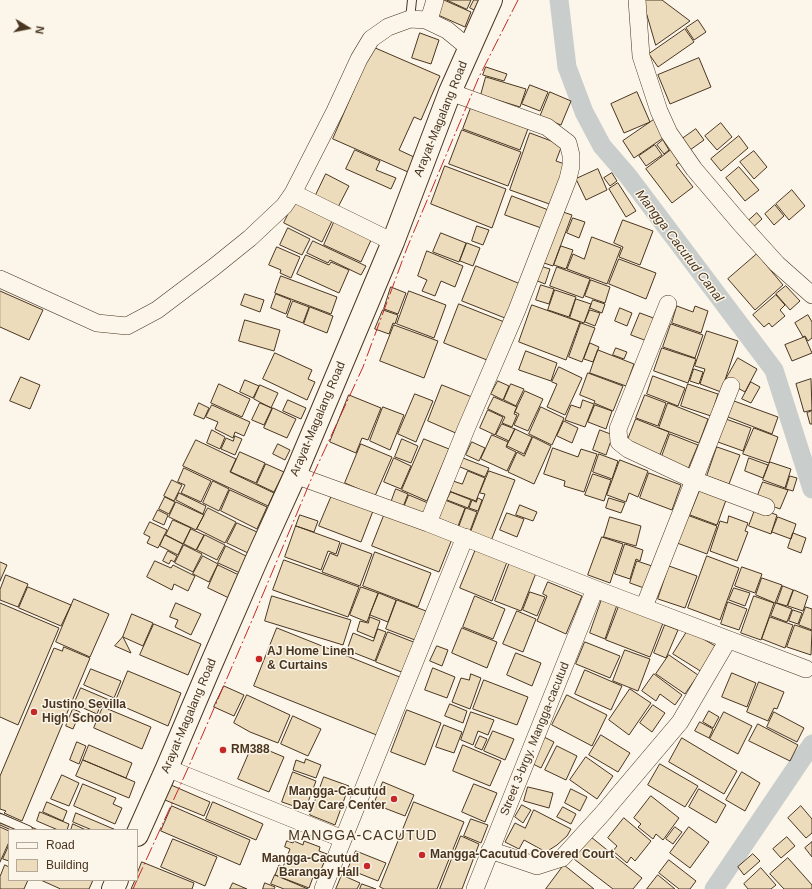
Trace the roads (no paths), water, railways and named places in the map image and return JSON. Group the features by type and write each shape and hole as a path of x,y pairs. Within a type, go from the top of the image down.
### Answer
{"main road":[{"name":"Arayat-Magalang Road","path":"138,833 212,661 295,475 393,242 450,92 491,0"}],"street":[{"path":"429,20 435,0"},
{"path":"637,0 641,56 658,111 669,133 694,169 740,223 777,264 812,295"},
{"path":"0,278 97,323 127,326 157,310 214,267 250,238 284,206 293,193 359,59 371,39 388,27 410,19 429,20 448,30 470,49"},
{"path":"428,523 466,428 517,310 568,179 571,166 571,155 568,143 547,127 450,92"},
{"path":"293,193 393,242"},
{"path":"668,304 618,429 619,442 628,450 694,480 766,507"},
{"path":"644,607 730,386"},
{"path":"295,475 465,537 595,589 806,669"},
{"path":"323,889 465,537"},
{"name":"Street 3-brgy. Mangga-cacutud","path":"475,889 595,589"},
{"path":"490,850 537,866 562,858 602,814 680,722 728,640"},
{"path":"167,768 343,839"}],"lane":[{"path":"410,19 412,0"},
{"path":"0,818 26,829"}],"waterway":[{"name":"Mangga Cacutud Canal","path":"559,0 567,67 584,112 602,146 628,176 774,370 812,489"},
{"name":"Mangga Cacutud Canal","path":"714,889 812,744"}],"place":[{"name":"AJ Home Linen & Curtains","path":"259,659"},
{"name":"Justino Sevilla High School","path":"34,712"},
{"name":"RM388","path":"223,750"},
{"name":"Mangga-Cacutud Day Care Center","path":"394,799"},
{"name":"Mangga-Cacutud Covered Court","path":"422,855"},
{"name":"Mangga-Cacutud Barangay Hall","path":"367,866"}],"district":[{"name":"MANGGA-CACUTUD","path":"363,836"}]}
